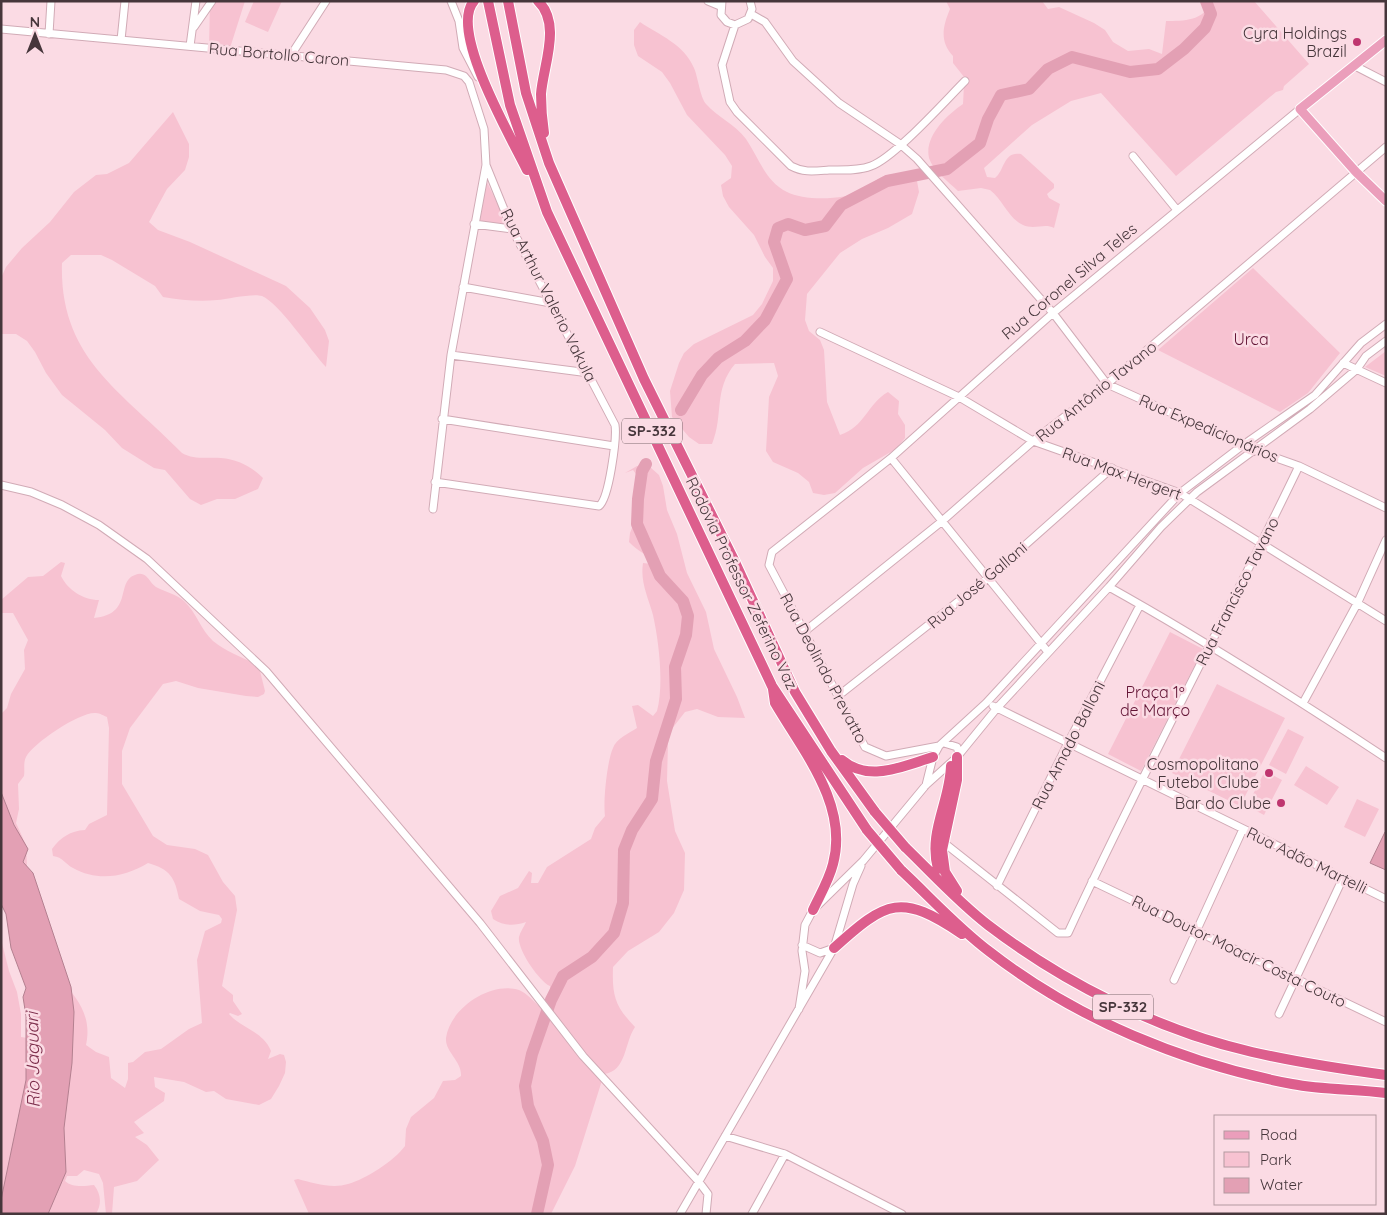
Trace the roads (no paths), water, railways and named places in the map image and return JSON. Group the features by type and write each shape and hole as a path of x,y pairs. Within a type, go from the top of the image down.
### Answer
{"highway":[{"path":"474,1 466,16 469,38 487,92 547,212"},
{"path":"538,1 546,11 549,24 549,46 541,96 549,163"},
{"name":"Rodovia Professor Zeferino Vaz","path":"509,4 526,93 549,163 644,379 735,562 795,692 832,751 875,812 905,847 986,924 1034,956 1128,1010 1195,1035 1250,1052 1386,1075"},
{"name":"Rodovia Professor Zeferino Vaz","path":"489,6 510,105 547,212 772,686 867,830 901,870 989,952 1062,1000 1138,1038 1213,1064 1293,1084 1386,1094"},
{"path":"772,686 774,703 826,790 836,828 833,865 813,910"},
{"path":"832,751 847,765 872,773 933,757"},
{"path":"956,758 954,798 943,842 942,860 945,872 969,909"},
{"path":"941,882 935,854 934,837 956,758"},
{"path":"834,948 880,912 894,906 913,907 931,914 989,952"}],"main road":[{"name":"Rua Coronel Silva Teles","path":"1300,109 1386,40"},
{"path":"1300,109 1356,172 1386,200"}],"street":[{"path":"49,34 51,1"},
{"path":"121,40 125,1"},
{"path":"190,46 196,1"},
{"path":"192,29 212,1"},
{"path":"291,55 326,1"},
{"path":"450,1 459,21 463,48 487,92"},
{"path":"708,1 721,4 724,19 735,25 742,23 751,14 750,1"},
{"name":"Rua Expedicionários","path":"751,14 765,22 792,61 839,103 900,144 917,159 1053,313 1107,384 1254,450 1299,466 1386,508"},
{"path":"735,25 722,65 730,102 736,112 791,166 807,172 870,167 900,144 965,82"},
{"name":"Rua Bortollo Caron","path":"1,29 446,70 464,76 469,82 484,129 486,165"},
{"path":"1355,66 1386,82"},
{"name":"Rua Coronel Silva Teles","path":"776,548 891,458 1053,313 1300,109"},
{"name":"Rua Antônio Tavano","path":"804,632 941,522 1033,441 1107,384 1386,147"},
{"path":"1133,156 1177,210"},
{"path":"433,509 442,419 451,355 486,165"},
{"name":"Rua Arthur Valerio Vakula","path":"486,165 512,229 589,373 614,425 614,446"},
{"path":"474,224 512,229"},
{"path":"463,287 552,303"},
{"path":"926,785 933,757 942,744 986,703 1180,493 1243,445 1314,395 1361,343 1386,324"},
{"name":"Rua Max Hergert","path":"820,332 959,397 1033,441 1180,493 1386,620"},
{"path":"799,1008 805,971 802,945 805,925 813,910 863,861 926,785 956,758 997,708 1109,587 1161,527 1190,499 1310,409 1357,369 1366,356 1386,341"},
{"path":"451,355 589,373"},
{"path":"1343,363 1386,383"},
{"path":"435,482 594,507 599,506 605,499 614,446 442,419"},
{"path":"891,458 1048,652"},
{"name":"Rua Francisco Tavano","path":"997,886 1058,933 1068,933 1141,779 1262,544 1299,466"},
{"name":"Rua José Gallani","path":"838,696 988,578 1112,468"},
{"path":"1,485 31,492 62,505 107,531 147,559 266,671 480,923 583,1056 699,1182 708,1194 706,1214"},
{"path":"1304,703 1358,602 1386,540"},
{"name":"Rua Deolindo Prevatto","path":"776,548 770,556 769,565 865,748 886,756 899,755 942,744"},
{"path":"1109,587 1304,703 1386,758"},
{"name":"Rua Amado Balloni","path":"997,886 1068,742 1140,605"},
{"name":"Rua Adão Martelli","path":"986,703 1386,899"},
{"path":"942,744 957,747 956,758"},
{"path":"1174,980 1242,828"},
{"path":"943,842 997,886"},
{"path":"680,1214 834,948 853,884 863,861"},
{"path":"1279,1014 1343,878"},
{"name":"Rua Doutor Moacir Costa Couto","path":"1092,881 1386,1022"},
{"path":"802,945 820,953 834,948"},
{"path":"726,1136 785,1154 902,1214"},
{"path":"752,1214 785,1154"}],"water":[{"name":"Rio Jaguari","path":"1,792 14,825 28,849 23,862 33,873 71,987 74,1012 72,1063 64,1128 66,1172 48,1214 1,1214 1,1200 26,1080 26,1016 23,997 26,988 11,948 6,914 1,904"},
{"path":"1386,832 1386,870 1370,863"}],"waterway":[{"path":"681,410 702,375 718,358 745,341 765,320 787,279 774,242 778,228 788,224 805,230 825,226 841,205 887,181 947,169 980,143 988,119 1001,95 1029,89 1048,69 1072,57 1130,72 1158,69 1184,49 1205,28 1211,14 1206,1"},
{"path":"537,1214 548,1165 543,1141 528,1106 525,1086 532,1054 551,1000 563,976 592,957 614,933 623,903 624,850 632,830 652,799 656,761 676,699 675,667 686,635 688,616 683,601 660,576 637,524 642,471 646,464"}],"place":[{"name":"Cyra Holdings Brazil","path":"1357,42"},
{"name":"Cosmopolitano Futebol Clube","path":"1269,773"},
{"name":"Bar do Clube","path":"1281,803"}],"park label":[{"name":"Urca","path":"1251,339"},
{"name":"Praça 1º de Março","path":"1155,701"}]}
